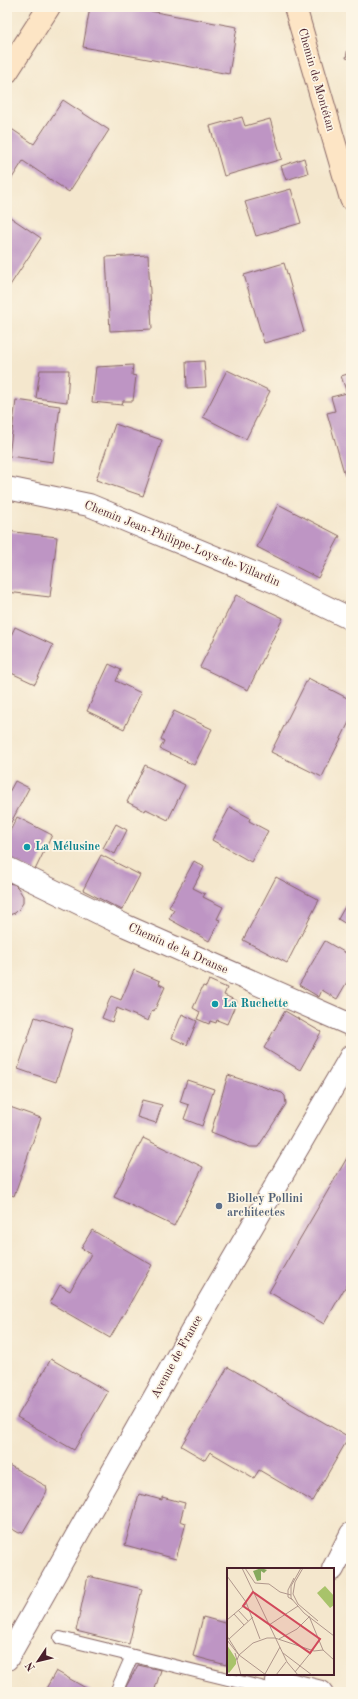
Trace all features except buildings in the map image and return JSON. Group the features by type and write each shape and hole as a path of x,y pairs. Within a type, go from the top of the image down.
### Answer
{"street":[{"path":"7,72 49,7"},
{"name":"Chemin de Montétan","path":"295,7 351,199"},
{"name":"Chemin Jean-Philippe-Loys-de-Villardin","path":"7,488 88,505 275,582 351,619"},
{"name":"Chemin de la Dranse","path":"7,868 126,926 351,1025"},
{"name":"Avenue de France","path":"7,1659 203,1311 351,1056"},
{"path":"333,1568 351,1534"},
{"path":"276,1684 321,1692"}],"lane":[{"path":"60,1638 132,1656 227,1674"},
{"path":"116,1692 132,1656"},
{"path":"230,1675 276,1684"}],"place":[{"name":"La Mélusine","path":"27,847"},
{"name":"La Ruchette","path":"215,1004"},
{"name":"Biolley Pollini architectes","path":"219,1206"}]}
